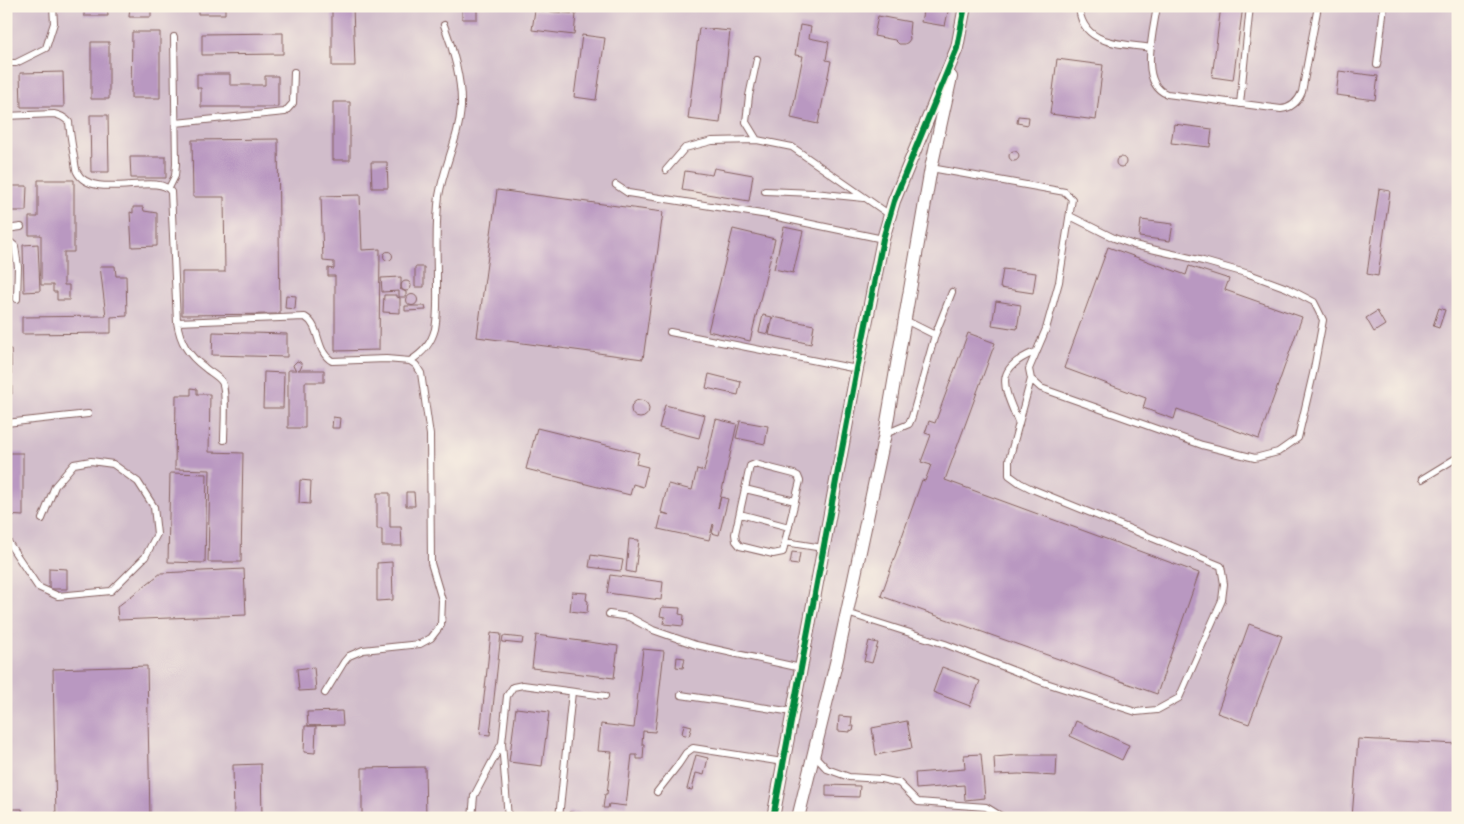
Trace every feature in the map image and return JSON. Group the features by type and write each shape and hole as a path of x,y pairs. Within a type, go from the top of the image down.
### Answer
{"street":[{"path":"798,818 847,613 885,434 931,168 942,125 965,6"},
{"path":"773,818 883,239 894,201 957,48"}],"lane":[{"path":"6,63 16,64 46,48 54,23 53,6"},
{"path":"1079,6 1080,19 1086,30 1096,37 1151,48"},
{"path":"1157,6 1150,65 1151,76 1156,86 1163,93 1281,109 1292,106 1298,101 1302,92 1318,6"},
{"path":"1240,104 1250,6"},
{"path":"1377,64 1384,6"},
{"path":"410,361 419,355 430,343 434,330 437,306 437,221 440,194 457,133 461,106 451,42 444,25"},
{"path":"169,188 175,176 176,164 174,37"},
{"path":"757,59 749,96 746,122 757,140"},
{"path":"176,123 285,112 293,103 294,72"},
{"path":"6,116 58,114 66,119 69,122 77,172 82,179 90,183 104,186 160,185 169,188 171,192 179,336 187,350 201,366 218,377 222,383 224,391 224,440"},
{"path":"666,170 685,148 712,141 757,140 792,147 890,215"},
{"path":"847,613 945,644 1043,682 1136,712 1157,710 1179,698 1222,600 1224,584 1222,566 1020,483 1010,475 1009,460 1031,378 1029,369 1046,329 1059,282 1072,199 1064,192 931,168"},
{"path":"616,185 628,193 768,216 883,239"},
{"path":"765,191 865,198"},
{"path":"1031,378 1041,388 1202,445 1255,458 1278,452 1298,438 1323,320 1314,302 1287,288 1249,274 1134,245 1070,216"},
{"path":"6,229 21,227"},
{"path":"6,242 16,246 18,267 17,299"},
{"path":"885,434 908,424 912,417 935,335 952,292"},
{"path":"177,322 306,317 313,324 326,358 332,361 410,361 416,365 421,373 430,435 431,563 442,600 441,625 431,638 420,644 363,650 349,656 324,694"},
{"path":"905,320 935,335"},
{"path":"670,332 857,369"},
{"path":"1019,424 1006,389 1005,376 1008,368 1020,357 1037,350"},
{"path":"6,423 88,414"},
{"path":"1422,479 1458,457"},
{"path":"6,539 38,587 58,596 111,591 145,557 157,534 154,507 138,482 112,464 91,461 74,464 55,486 42,519"},
{"path":"755,464 798,476 800,481 795,501 782,552 774,554 740,546 736,541 735,534 750,466 755,464"},
{"path":"745,489 795,501"},
{"path":"740,514 789,527"},
{"path":"785,542 823,548"},
{"path":"609,614 629,617 653,630 696,645 801,668"},
{"path":"508,818 502,742 507,696 513,687 523,685 605,696"},
{"path":"559,818 572,692"},
{"path":"681,695 793,712"},
{"path":"472,818 474,796 502,742"},
{"path":"657,792 686,753 694,748 783,762"},
{"path":"813,754 827,769 849,777 881,779 899,783 918,802 986,807 1004,818"}],"shaded area":[{"path":"6,6 1458,6 1458,818 6,818"}],"building":[{"path":"84,6 107,6 108,16 84,16"},
{"path":"130,6 151,6 151,17 129,17"},
{"path":"198,6 225,6 225,14 198,14"},
{"path":"332,6 353,6 355,66 332,66"},
{"path":"462,6 477,6 477,19 462,19"},
{"path":"924,6 949,7 945,26 921,22"},
{"path":"1221,6 1243,6 1233,80 1212,77"},
{"path":"535,10 576,14 574,35 532,30"},
{"path":"878,16 910,22 910,39 908,42 899,44 895,40 874,36"},
{"path":"800,25 811,27 809,38 829,42 826,60 831,61 818,124 791,118 803,56 795,55"},
{"path":"699,28 730,31 720,123 688,119"},
{"path":"132,32 160,32 160,98 131,98"},
{"path":"283,33 283,54 202,55 202,34"},
{"path":"582,35 605,38 596,100 574,97"},
{"path":"91,42 109,42 109,99 91,99"},
{"path":"1057,59 1103,65 1096,120 1050,114"},
{"path":"1339,71 1378,76 1375,100 1336,95"},
{"path":"63,72 64,107 21,107 20,73"},
{"path":"197,74 230,74 230,85 265,85 265,76 278,76 278,107 201,107 201,88 197,88"},
{"path":"333,102 350,102 350,160 333,160"},
{"path":"90,115 108,115 109,172 91,172"},
{"path":"1018,116 1029,117 1028,125 1017,123"},
{"path":"1174,124 1212,129 1210,147 1171,143"},
{"path":"278,139 280,314 182,315 182,272 225,272 224,197 193,197 192,140"},
{"path":"1012,151 1016,151 1019,156 1018,160 1012,161 1009,158 1009,154"},
{"path":"130,157 166,157 166,178 131,178"},
{"path":"1119,157 1123,157 1126,162 1125,166 1119,167 1116,164 1116,160"},
{"path":"371,162 387,162 388,188 372,188"},
{"path":"714,168 753,175 749,201 682,190 685,171 712,175"},
{"path":"38,180 74,180 74,252 64,252 64,285 69,285 69,300 57,300 57,292 53,292 53,285 41,285 41,235 29,235 29,217 38,217"},
{"path":"6,186 27,186 26,211 6,211"},
{"path":"1379,189 1390,191 1378,276 1367,274"},
{"path":"497,190 663,212 643,359 477,337"},
{"path":"360,195 362,250 380,249 379,350 335,351 335,276 328,276 328,268 334,269 334,262 323,261 321,196"},
{"path":"133,207 143,207 144,211 157,213 157,246 132,247 130,212 133,213"},
{"path":"1141,220 1173,224 1170,241 1139,237"},
{"path":"784,227 803,231 793,273 774,269"},
{"path":"733,229 775,239 750,341 708,331"},
{"path":"38,244 40,291 24,292 23,245"},
{"path":"1108,247 1186,275 1189,266 1229,279 1225,290 1302,317 1259,439 1177,409 1174,419 1143,408 1146,398 1064,368"},
{"path":"388,252 392,256 388,260 384,256"},
{"path":"100,266 115,266 116,276 126,276 127,316 111,317 111,333 22,334 22,317 106,316"},
{"path":"415,267 424,267 424,287 415,287"},
{"path":"1003,269 1036,273 1033,293 1000,288"},
{"path":"401,277 400,289 406,292 406,297 399,297 399,291 382,292 381,278"},
{"path":"406,281 411,286 406,291 401,286"},
{"path":"286,295 296,296 295,309 285,308"},
{"path":"384,295 397,295 400,298 400,313 383,312"},
{"path":"410,295 414,295 417,300 416,304 410,305 407,302 407,298"},
{"path":"996,301 1021,305 1017,329 992,325"},
{"path":"405,306 425,306 426,310 405,311"},
{"path":"1439,308 1445,310 1439,328 1433,326"},
{"path":"1377,311 1385,325 1374,332 1366,318"},
{"path":"763,315 772,317 768,334 759,332"},
{"path":"773,317 814,325 811,344 769,335"},
{"path":"213,332 287,334 287,357 212,355"},
{"path":"968,333 995,343 945,480 1199,573 1157,694 881,596 922,480 925,481 931,465 921,462 931,435 925,433 929,421 935,423"},
{"path":"6,349 11,349 12,394 6,394"},
{"path":"297,361 302,365 298,370 324,370 324,382 305,382 305,428 288,428 288,370 297,370 293,365"},
{"path":"264,372 284,373 283,408 263,408"},
{"path":"709,374 741,382 738,395 706,388"},
{"path":"191,388 197,389 197,394 210,394 209,452 243,453 241,562 208,562 210,470 175,469 176,395 191,395"},
{"path":"636,400 644,400 649,405 647,416 636,418 631,413 631,405"},
{"path":"665,405 705,415 699,438 659,428"},
{"path":"333,417 340,418 339,428 332,428"},
{"path":"716,419 737,424 718,508 721,497 728,499 719,535 712,533 713,524 709,540 658,529 662,513 670,515 661,512 668,484 692,490 697,469 704,471"},
{"path":"740,421 768,426 765,444 736,438"},
{"path":"537,428 639,453 636,464 648,467 643,487 633,484 630,495 526,469"},
{"path":"6,453 23,453 23,516 6,515"},
{"path":"170,473 207,474 205,563 168,562"},
{"path":"300,480 311,481 310,504 299,503"},
{"path":"406,492 414,492 415,506 406,506"},
{"path":"377,493 390,493 390,527 401,527 402,546 382,546 382,529 377,529"},
{"path":"629,539 639,540 635,573 626,571"},
{"path":"792,552 800,553 798,565 790,564"},
{"path":"591,555 623,560 621,571 589,567"},
{"path":"392,562 393,600 377,601 377,563"},
{"path":"49,568 67,569 67,589 49,589"},
{"path":"244,569 246,615 118,620 117,607 161,573"},
{"path":"610,575 663,582 661,600 607,593"},
{"path":"572,592 587,593 587,613 570,611"},
{"path":"662,607 680,608 679,614 684,615 683,626 664,624 665,617 660,616"},
{"path":"1249,624 1282,636 1249,724 1217,713"},
{"path":"491,633 501,634 490,735 480,734"},
{"path":"536,635 618,646 614,678 532,668"},
{"path":"503,636 523,638 522,644 502,642"},
{"path":"869,641 878,643 872,663 864,661"},
{"path":"643,649 664,651 655,732 643,731 643,759 637,759 637,755 632,755 626,806 609,804 608,808 603,808 605,794 607,794 612,752 598,751 601,724 634,728"},
{"path":"677,657 685,658 683,668 676,667"},
{"path":"147,666 150,818 56,818 53,669"},
{"path":"314,667 316,690 299,691 297,669"},
{"path":"942,667 980,681 970,706 933,692"},
{"path":"516,708 549,712 542,766 509,762"},
{"path":"342,711 343,725 308,726 307,712"},
{"path":"839,716 852,717 851,726 854,726 853,731 838,731"},
{"path":"907,721 912,748 876,755 872,728"},
{"path":"1076,721 1129,745 1122,760 1070,736"},
{"path":"684,724 692,726 689,736 682,734"},
{"path":"305,726 316,726 315,753 304,752"},
{"path":"1358,739 1458,744 1458,818 1352,818"},
{"path":"981,754 985,798 965,800 964,785 916,789 915,773 965,769 964,755"},
{"path":"696,755 708,758 704,775 696,773 692,790 687,789"},
{"path":"1057,755 1056,776 995,775 994,757"},
{"path":"261,764 262,818 234,818 233,765"},
{"path":"425,767 426,818 362,818 362,768"},
{"path":"826,785 860,786 859,797 826,796"},
{"path":"13,809 22,809 23,818 14,818"},
{"path":"569,812 581,813 581,818 568,818"},
{"path":"877,815 917,816 917,818 877,818"}],"cycle path":[{"path":"773,818 883,239 894,201 957,48 965,6"}]}
